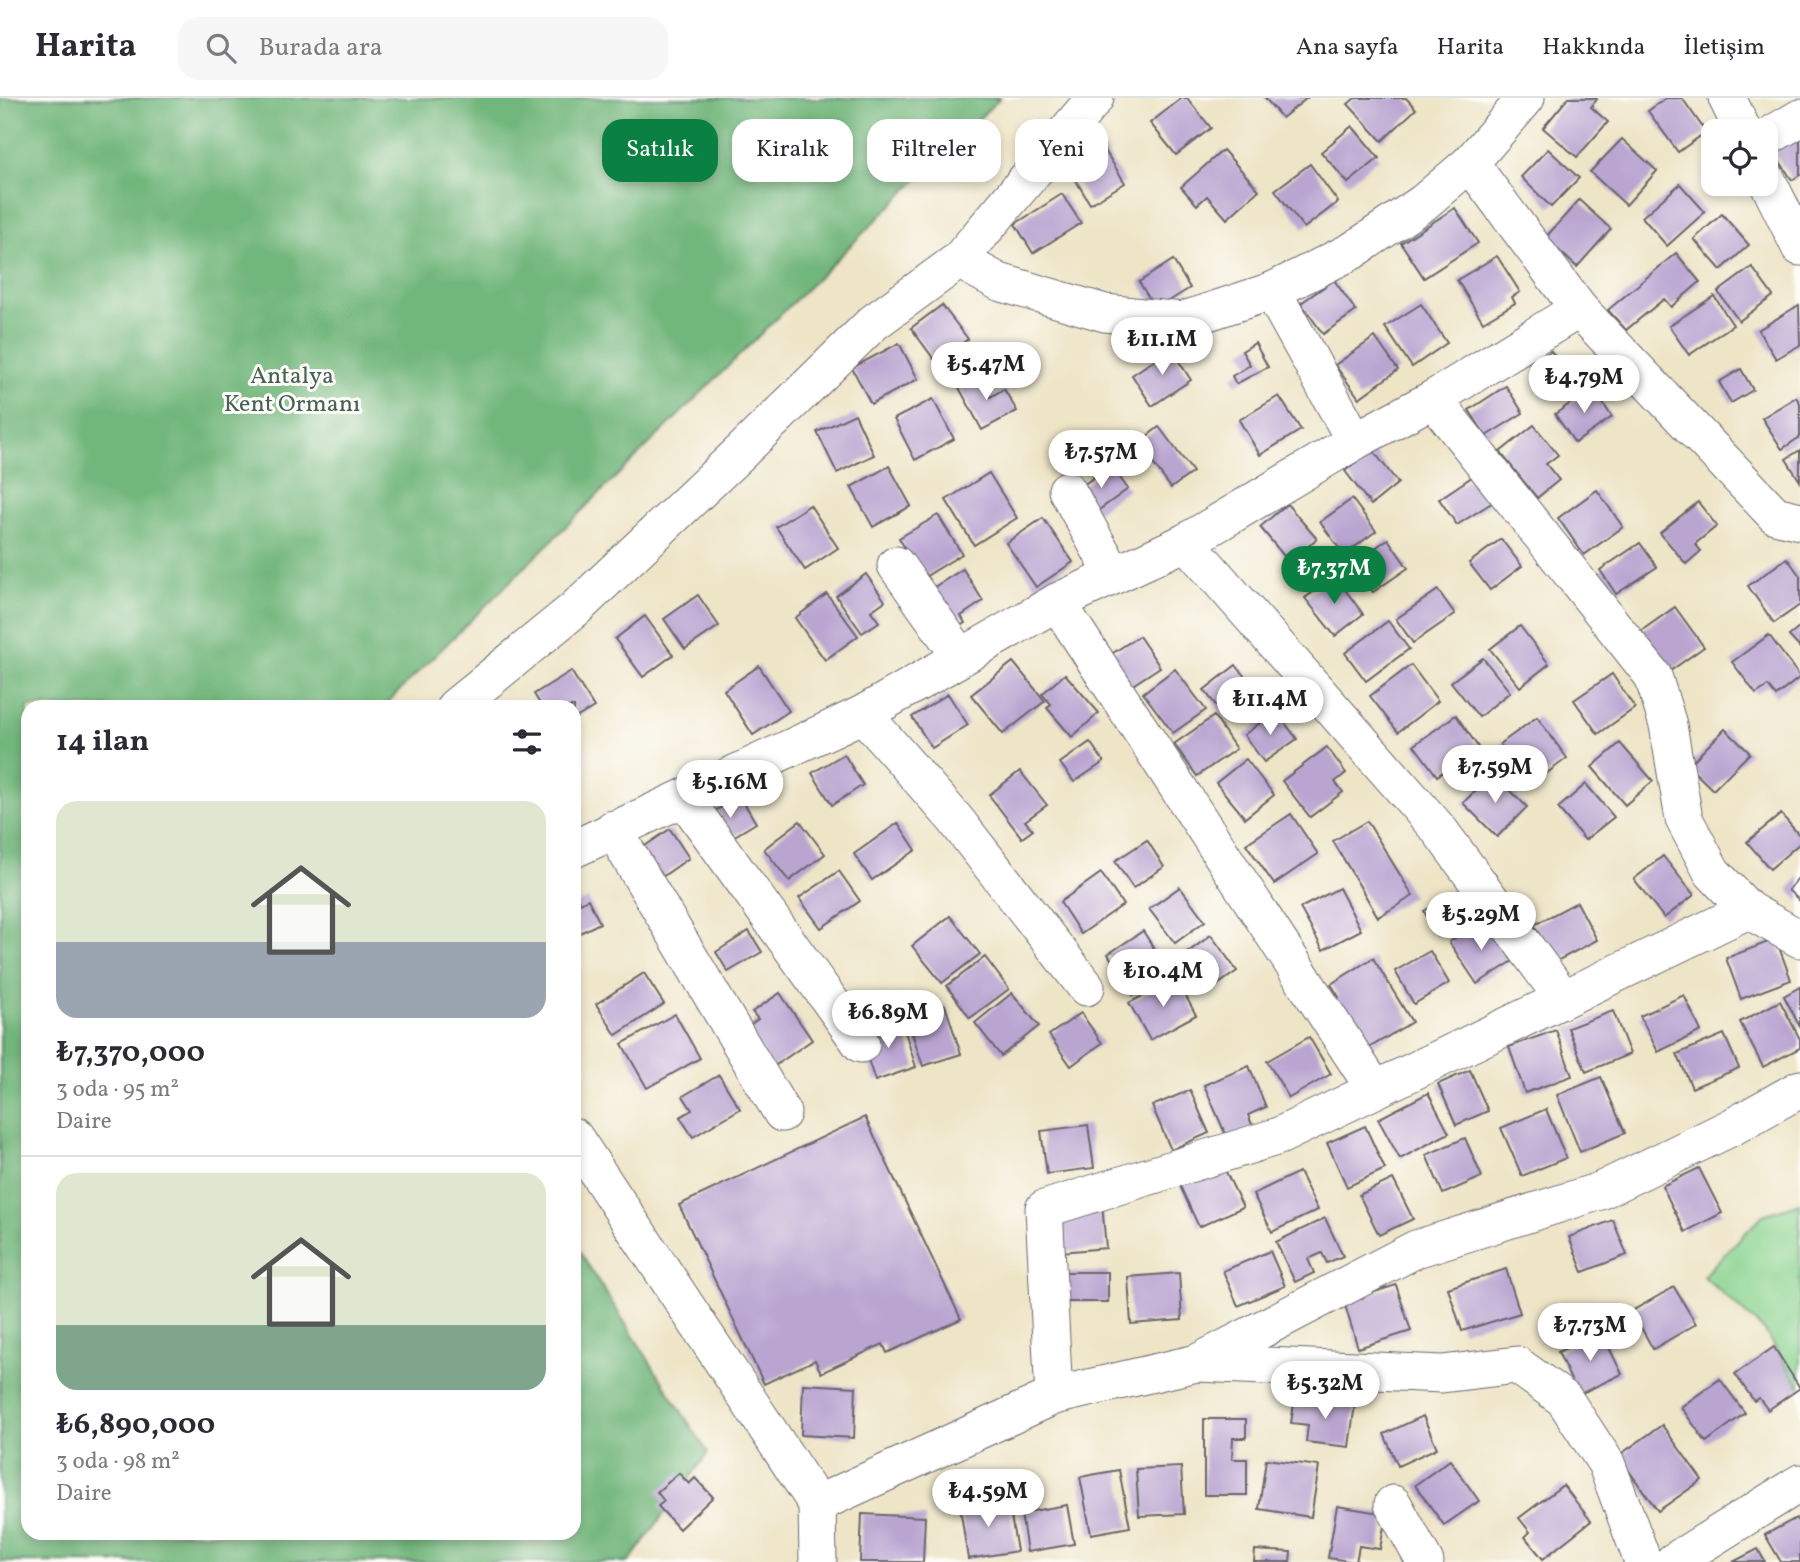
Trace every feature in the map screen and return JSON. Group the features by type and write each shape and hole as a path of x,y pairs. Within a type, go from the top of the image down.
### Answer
{"street":[{"path":"464,700 575,609 873,323 958,260 1095,98"},
{"path":"958,260 999,282 1105,313 1181,321 1272,291 1352,251 1423,203 1470,163 1526,98"},
{"path":"1727,98 1737,119"},
{"path":"1778,131 1800,118"},
{"path":"1470,163 1579,309 1774,515 1800,521"},
{"path":"1775,196 1800,247"},
{"path":"1272,291 1355,441"},
{"path":"581,845 863,714 1057,602 1186,542 1579,309"},
{"path":"1433,398 1653,676 1668,725 1684,819 1712,872 1748,910 1800,939"},
{"path":"1067,490 1114,575"},
{"path":"1186,542 1440,831 1563,998"},
{"path":"896,565 961,657"},
{"path":"1057,602 1374,1088"},
{"path":"863,714 954,818 1086,987"},
{"path":"684,798 860,1044"},
{"path":"612,829 782,1113"},
{"path":"1054,1396 1044,1209 1279,1136 1748,910"},
{"path":"817,1504 1054,1396 1197,1363 1416,1249 1600,1191 1732,1127 1800,1088"},
{"path":"581,1148 817,1504 818,1562"},
{"path":"1197,1363 1442,1374 1517,1366 1564,1399 1606,1463 1643,1562"},
{"path":"1673,1562 1800,1483"},
{"path":"1393,1504 1426,1562"}],"green space":[{"name":"Antalya Kent Ormanı","path":"0,98 1000,98 979,119 867,119 867,182 915,182 390,700 21,700 21,1540 581,1540 581,1254 708,1453 629,1562 0,1562"},
{"path":"1800,1203 1800,1387 1765,1331 1703,1276 1763,1215"}],"building":[{"path":"1182,98 1187,98 1211,128 1176,155 1150,123"},
{"path":"1265,98 1307,98 1282,118"},
{"path":"1355,98 1406,98 1416,109 1382,141 1348,104"},
{"path":"1568,98 1597,99 1591,107 1608,122 1577,157 1543,128"},
{"path":"1666,98 1682,98 1701,125 1701,136 1678,152 1648,111"},
{"path":"1352,126 1379,158 1348,183 1321,152"},
{"path":"1800,133 1800,175 1792,180 1778,159 1778,148"},
{"path":"1622,139 1657,171 1626,205 1590,172"},
{"path":"1548,149 1579,178 1551,207 1521,177"},
{"path":"1223,150 1259,190 1227,219 1207,196 1197,205 1181,187"},
{"path":"1108,156 1125,183 1090,204 1077,182 1108,182"},
{"path":"1310,164 1338,202 1304,228 1275,190"},
{"path":"1680,184 1705,212 1667,246 1642,217"},
{"path":"1062,194 1081,223 1033,253 1015,224"},
{"path":"1579,200 1611,229 1577,267 1545,238"},
{"path":"1455,208 1478,243 1424,278 1401,243"},
{"path":"1722,214 1749,245 1721,270 1694,239"},
{"path":"1676,253 1700,282 1671,307 1664,299 1626,330 1608,310"},
{"path":"1497,256 1520,292 1512,297 1515,303 1483,322 1457,280"},
{"path":"1173,260 1190,288 1156,309 1139,282"},
{"path":"1752,267 1773,296 1739,321 1718,292"},
{"path":"1334,280 1356,311 1323,334 1301,303"},
{"path":"1714,296 1733,325 1689,355 1669,326"},
{"path":"1421,304 1447,343 1412,367 1385,327"},
{"path":"942,305 968,339 936,362 911,328"},
{"path":"1799,305 1800,345 1776,359 1758,330"},
{"path":"1375,337 1398,370 1359,398 1335,365"},
{"path":"899,343 918,379 871,404 852,368"},
{"path":"1255,343 1268,367 1236,384 1232,376 1250,365 1242,351"},
{"path":"1171,349 1191,380 1152,406 1132,375"},
{"path":"1551,351 1565,370 1546,384 1532,365"},
{"path":"1741,369 1753,390 1731,403 1719,382"},
{"path":"977,373 990,397 1004,389 1017,411 982,430 957,384"},
{"path":"1506,386 1523,413 1486,436 1469,410"},
{"path":"1593,388 1612,417 1575,443 1555,414"},
{"path":"1279,396 1301,430 1260,455 1239,420"},
{"path":"1796,397 1800,403 1800,437 1782,449 1762,418"},
{"path":"933,399 954,439 915,460 894,419"},
{"path":"855,414 874,455 837,473 817,432"},
{"path":"1534,425 1558,455 1546,464 1559,480 1537,498 1500,452"},
{"path":"1159,427 1193,472 1171,488 1138,443"},
{"path":"1372,449 1398,483 1371,505 1345,471"},
{"path":"1800,450 1800,481 1786,459"},
{"path":"1111,465 1128,489 1092,515 1075,491"},
{"path":"889,466 911,506 873,527 851,487"},
{"path":"989,473 1017,518 974,545 946,500"},
{"path":"1475,475 1493,502 1457,525 1439,499"},
{"path":"1597,490 1623,527 1584,555 1558,518"},
{"path":"1352,499 1376,531 1344,555 1320,522"},
{"path":"1698,502 1717,526 1695,544 1701,551 1686,564 1660,533"},
{"path":"1287,504 1317,539 1289,562 1260,527"},
{"path":"810,505 838,548 805,570 776,527"},
{"path":"938,515 962,554 923,578 899,538"},
{"path":"1043,518 1073,562 1036,587 1006,543"},
{"path":"1388,539 1408,568 1373,592 1353,564"},
{"path":"1501,539 1522,566 1490,590 1469,563"},
{"path":"1640,543 1657,567 1616,594 1600,570"},
{"path":"1787,558 1800,576 1800,605 1774,623 1748,586"},
{"path":"963,569 983,601 961,616 965,623 948,633 923,594"},
{"path":"866,574 885,601 871,611 879,622 862,633 836,596"},
{"path":"1335,576 1363,614 1335,636 1305,598"},
{"path":"1438,590 1455,614 1413,643 1396,619"},
{"path":"827,594 858,636 825,660 795,618"},
{"path":"698,595 719,626 685,649 664,619"},
{"path":"1675,607 1704,647 1670,671 1641,631"},
{"path":"645,616 673,655 643,677 615,639"},
{"path":"1388,621 1409,649 1366,681 1345,653"},
{"path":"1520,626 1549,664 1520,687 1490,649"},
{"path":"1800,627 1800,648 1789,636"},
{"path":"1769,635 1800,677 1776,696 1768,686 1756,694 1732,662"},
{"path":"1139,636 1160,667 1131,686 1110,655"},
{"path":"1483,658 1510,692 1479,717 1451,682"},
{"path":"1013,662 1045,701 1003,734 971,695"},
{"path":"1236,665 1260,697 1229,722 1204,690"},
{"path":"1411,665 1438,701 1398,732 1370,696"},
{"path":"759,666 789,711 753,735 724,690"},
{"path":"1175,669 1206,710 1173,733 1143,693"},
{"path":"571,671 594,707 581,715 581,700 538,700 534,694"},
{"path":"1065,674 1099,713 1072,737 1047,708 1051,704 1042,694"},
{"path":"1612,674 1635,708 1598,734 1574,700"},
{"path":"948,694 968,725 932,748 912,717"},
{"path":"1276,711 1297,739 1264,762 1244,735"},
{"path":"1456,715 1478,747 1437,776 1414,745"},
{"path":"1214,716 1236,749 1197,776 1174,744"},
{"path":"1537,717 1567,758 1531,785 1500,744"},
{"path":"1725,729 1750,753 1713,790 1688,766"},
{"path":"1090,742 1104,762 1074,782 1060,763"},
{"path":"1620,743 1653,781 1625,805 1592,767"},
{"path":"1327,747 1346,773 1335,782 1343,792 1310,817 1282,781"},
{"path":"844,754 863,785 832,805 812,773"},
{"path":"1246,759 1274,795 1245,818 1216,783"},
{"path":"1020,771 1047,805 1025,821 1033,830 1022,838 989,795"},
{"path":"1493,773 1527,807 1497,837 1463,803"},
{"path":"1586,784 1614,817 1585,840 1558,808"},
{"path":"740,796 756,823 720,845 703,818"},
{"path":"1291,814 1318,854 1274,884 1246,844"},
{"path":"1781,814 1800,836 1800,843 1770,869 1747,842"},
{"path":"800,821 825,854 789,881 764,849"},
{"path":"1367,821 1413,896 1378,917 1333,841"},
{"path":"898,823 916,850 872,880 854,854"},
{"path":"670,829 689,858 659,879 639,850"},
{"path":"1147,840 1164,867 1133,888 1115,861"},
{"path":"1663,856 1694,895 1664,918 1634,879"},
{"path":"839,871 860,901 821,928 799,898"},
{"path":"1101,873 1123,905 1081,934 1060,902"},
{"path":"1800,876 1800,901 1788,890"},
{"path":"1180,887 1205,921 1175,943 1149,909"},
{"path":"1339,888 1361,930 1323,950 1300,908"},
{"path":"1458,891 1473,917 1438,936 1424,911"},
{"path":"588,899 600,923 581,932 581,902"},
{"path":"1577,902 1597,940 1555,962 1534,925"},
{"path":"950,916 980,954 942,983 912,946"},
{"path":"1485,919 1513,961 1477,984 1449,942"},
{"path":"749,931 762,952 728,972 716,952"},
{"path":"1143,931 1169,972 1133,995 1108,954"},
{"path":"1211,935 1237,971 1209,991 1183,956"},
{"path":"1776,939 1791,980 1741,999 1726,958"},
{"path":"1430,951 1449,983 1414,1004 1395,971"},
{"path":"985,957 1009,989 970,1018 947,986"},
{"path":"1373,958 1412,1022 1362,1052 1332,1001 1339,997 1331,984"},
{"path":"644,973 664,1004 616,1035 596,1004"},
{"path":"1176,978 1196,1015 1150,1040 1129,1003"},
{"path":"1800,987 1800,1027 1784,996"},
{"path":"780,993 812,1040 773,1067 747,1027 758,1019 752,1012"},
{"path":"1012,993 1039,1026 1001,1056 975,1023"},
{"path":"1684,995 1701,1031 1658,1052 1640,1016"},
{"path":"1780,1001 1800,1039 1800,1048 1763,1067 1740,1022"},
{"path":"945,1005 961,1054 923,1066 907,1018"},
{"path":"1613,1011 1630,1054 1586,1072 1568,1028"},
{"path":"1081,1013 1102,1043 1071,1066 1049,1035"},
{"path":"675,1014 700,1058 647,1088 622,1044"},
{"path":"901,1019 916,1067 875,1081 859,1032"},
{"path":"1556,1030 1572,1076 1525,1093 1509,1047"},
{"path":"1724,1034 1739,1068 1692,1088 1677,1054"},
{"path":"1309,1037 1331,1074 1289,1098 1267,1061"},
{"path":"1249,1066 1266,1107 1248,1115 1253,1127 1227,1138 1204,1085"},
{"path":"1470,1070 1488,1111 1456,1125 1438,1084"},
{"path":"719,1075 740,1109 693,1137 680,1117 692,1110 683,1096"},
{"path":"1601,1077 1625,1133 1580,1152 1557,1095"},
{"path":"1190,1090 1209,1133 1171,1150 1152,1106"},
{"path":"1428,1093 1449,1133 1400,1159 1378,1119"},
{"path":"1546,1109 1566,1158 1522,1176 1501,1128"},
{"path":"865,1117 961,1319 887,1353 883,1344 821,1373 815,1360 764,1384 679,1205"},
{"path":"1088,1125 1094,1168 1047,1174 1041,1131"},
{"path":"1365,1126 1385,1169 1347,1187 1327,1143"},
{"path":"1465,1138 1482,1177 1443,1194 1426,1155"},
{"path":"1223,1166 1243,1207 1199,1227 1180,1186"},
{"path":"1699,1168 1722,1213 1685,1232 1662,1186"},
{"path":"1299,1172 1318,1210 1272,1232 1253,1194"},
{"path":"1393,1179 1413,1219 1379,1235 1359,1195"},
{"path":"1102,1203 1106,1248 1061,1252 1057,1207"},
{"path":"1325,1218 1343,1256 1327,1263 1322,1253 1308,1259 1314,1273 1295,1282 1276,1242"},
{"path":"1613,1220 1627,1255 1583,1272 1569,1237"},
{"path":"1270,1251 1285,1286 1238,1306 1223,1271"},
{"path":"1506,1269 1520,1313 1462,1331 1448,1288"},
{"path":"1066,1272 1108,1272 1108,1302 1066,1302"},
{"path":"1179,1273 1182,1320 1131,1324 1128,1277"},
{"path":"1396,1285 1411,1331 1358,1348 1344,1302"},
{"path":"1674,1287 1696,1324 1653,1349 1632,1311"},
{"path":"1601,1331 1622,1374 1578,1395 1558,1352"},
{"path":"1774,1347 1800,1388 1768,1410 1759,1398 1754,1401 1735,1374"},
{"path":"1720,1379 1745,1413 1706,1442 1681,1407"},
{"path":"803,1384 856,1387 854,1438 801,1435"},
{"path":"1295,1397 1355,1404 1349,1447 1306,1442 1308,1425 1291,1423"},
{"path":"1423,1416 1437,1448 1398,1466 1384,1434"},
{"path":"1204,1419 1246,1419 1246,1438 1233,1438 1232,1459 1247,1459 1247,1495 1204,1495"},
{"path":"1662,1425 1702,1480 1658,1511 1618,1456"},
{"path":"1266,1459 1319,1466 1311,1517 1259,1509"},
{"path":"1450,1460 1479,1501 1444,1525 1415,1485"},
{"path":"1181,1467 1184,1514 1139,1516 1136,1469"},
{"path":"1119,1470 1130,1527 1091,1534 1080,1477"},
{"path":"679,1473 689,1484 695,1478 713,1497 679,1529 658,1506 664,1501 657,1492"},
{"path":"1563,1485 1591,1521 1543,1559 1525,1537 1530,1532 1519,1518"},
{"path":"1008,1499 1017,1551 968,1559 960,1507"},
{"path":"1067,1505 1074,1544 1027,1552 1021,1513"},
{"path":"1337,1506 1386,1514 1380,1549 1359,1546 1356,1562 1328,1558"},
{"path":"862,1514 925,1517 923,1562 860,1562"},
{"path":"1796,1518 1800,1525 1800,1562 1781,1562 1765,1535"},
{"path":"1758,1549 1765,1562 1733,1562"},
{"path":"1255,1550 1291,1552 1290,1562 1254,1562"}]}
